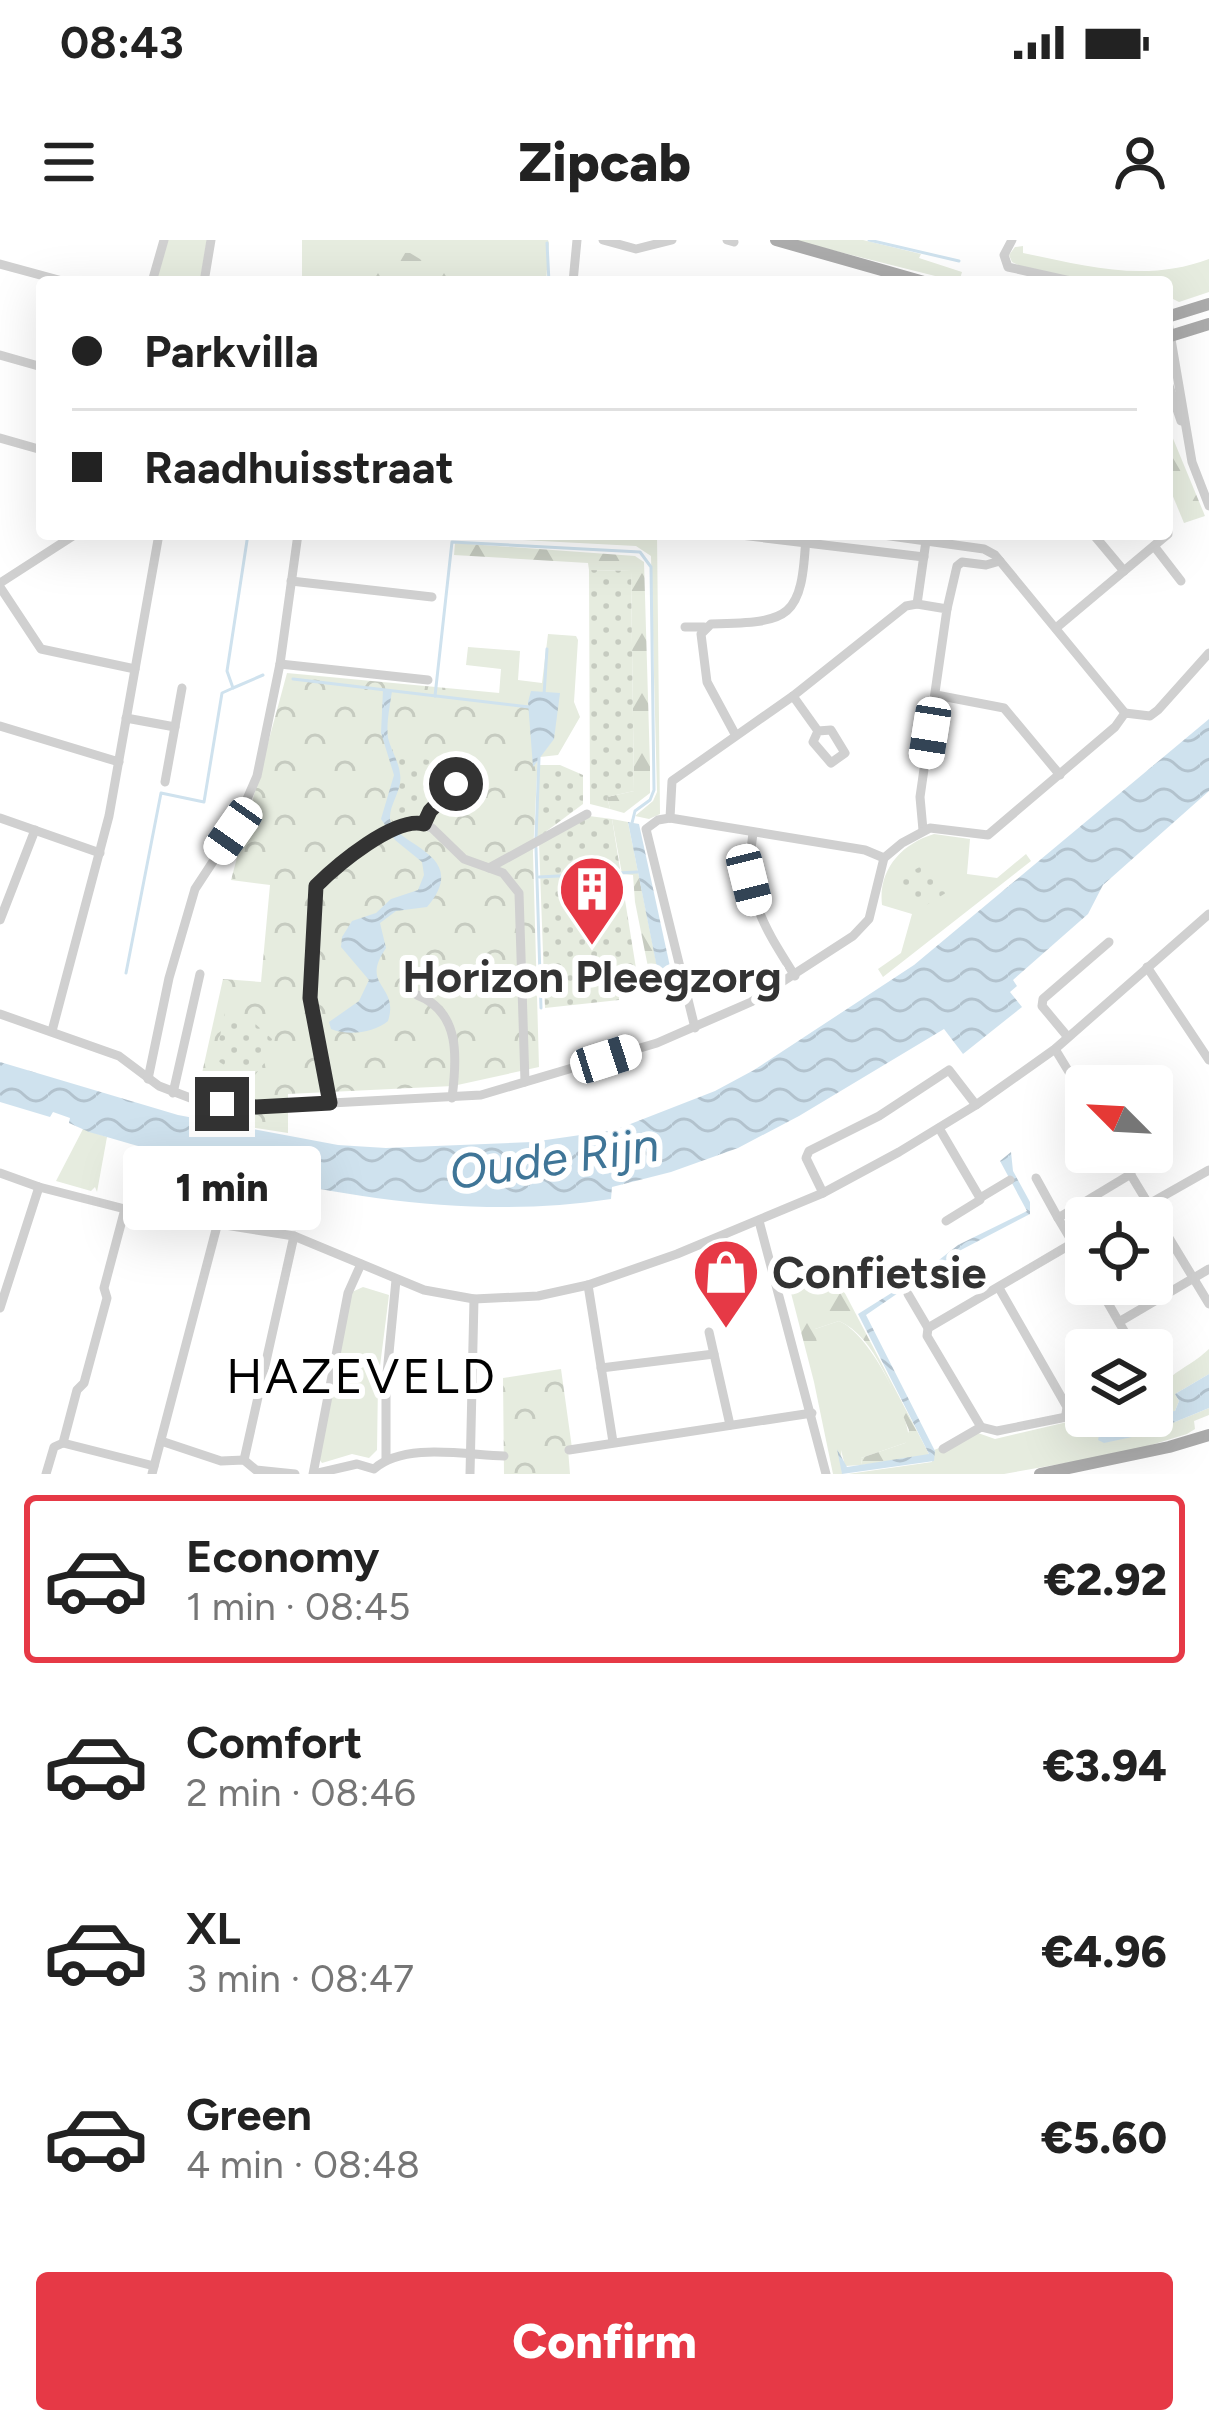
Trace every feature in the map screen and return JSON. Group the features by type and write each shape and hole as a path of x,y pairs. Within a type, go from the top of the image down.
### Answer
{"main road":[{"path":"776,240 903,276"},
{"path":"1173,315 1209,304"},
{"path":"1173,336 1209,324"},
{"path":"1040,1474 1209,1435"}],"street":[{"path":"154,276 164,240"},
{"path":"205,276 212,240"},
{"path":"574,276 577,240"},
{"path":"603,240 636,249 672,240"},
{"path":"1012,240 1005,263 1015,271 1042,276"},
{"path":"0,264 44,276"},
{"path":"1031,274 1036,276"},
{"path":"0,355 36,365"},
{"path":"1173,360 1193,467 1209,506"},
{"path":"1173,396 1185,427"},
{"path":"1,440 36,449"},
{"path":"67,540 0,585 41,649 135,669"},
{"path":"52,1031 100,854 158,540"},
{"path":"148,1079 190,903 203,874 233,831 256,776 280,664 297,540"},
{"path":"685,627 764,622 788,612 801,587 806,540"},
{"path":"818,540 924,557"},
{"path":"917,604 927,540"},
{"path":"941,540 983,549 1000,561 1125,713 1150,716 1209,653"},
{"path":"1098,540 1124,571"},
{"path":"1056,628 1161,540"},
{"path":"1154,546 1181,581"},
{"path":"923,830 920,797 957,566 1000,561"},
{"path":"291,580 432,597"},
{"path":"670,818 672,781 793,696 906,607 950,604"},
{"path":"704,627 700,634 706,682 735,734"},
{"path":"280,664 428,680"},
{"path":"166,782 182,688"},
{"path":"936,695 1004,708 1060,775"},
{"path":"793,696 818,731"},
{"path":"0,1014 119,1056 173,1093 256,1107 482,1095 694,1028 795,976 869,919 884,859 923,830 988,835 1115,728 1125,713"},
{"path":"126,718 175,727"},
{"path":"0,725 118,762"},
{"path":"424,824 456,784 458,775 450,763"},
{"path":"489,868 587,814"},
{"path":"0,818 100,854"},
{"path":"694,1028 646,829 670,818 866,850 884,859"},
{"path":"330,1103 310,998 316,886 347,856 411,821 424,824 464,859 503,873 519,892 525,1082"},
{"path":"0,920 35,830"},
{"path":"753,833 749,880 755,907 795,976"},
{"path":"0,1173 125,1209 294,1236 424,1290 474,1299 538,1296 588,1285 759,1221 823,1193 939,1128 1055,1048 1209,914"},
{"path":"1067,1036 1042,1006 1043,999 1109,942"},
{"path":"1147,968 1209,1060"},
{"path":"173,1093 200,974"},
{"path":"417,995 442,1012 452,1031 456,1062 452,1098"},
{"path":"1055,1048 1065,1065"},
{"path":"823,1193 806,1158 808,1151 880,1117 949,1070 976,1105"},
{"path":"939,1128 982,1201 946,1221"},
{"path":"1161,1197 1209,1170"},
{"path":"1058,1217 1131,1174 1145,1197"},
{"path":"1036,1178 1065,1230"},
{"path":"980,1198 1010,1180"},
{"path":"0,1308 39,1187"},
{"path":"63,1443 107,1298 104,1288 125,1209"},
{"path":"759,1221 826,1474"},
{"path":"46,1474 54,1447 63,1443 153,1470 217,1226"},
{"path":"244,1460 294,1236"},
{"path":"1173,1244 1209,1304"},
{"path":"928,1328 1065,1249"},
{"path":"361,1264 348,1293 314,1474 357,1464 372,1472 386,1459 408,1455 504,1456"},
{"path":"1119,1322 1209,1269"},
{"path":"386,1459 386,1384 396,1280"},
{"path":"588,1285 613,1442"},
{"path":"999,1288 1065,1403"},
{"path":"908,1294 981,1427"},
{"path":"470,1474 474,1299"},
{"path":"1109,1305 1123,1329"},
{"path":"709,1331 730,1425"},
{"path":"601,1368 714,1354"},
{"path":"569,1450 812,1413"},
{"path":"943,1449 981,1427 997,1431 1065,1414"},
{"path":"160,1441 221,1460 244,1460 256,1469 295,1474"}],"green space":[{"path":"166,240 207,240 201,276 157,276"},
{"path":"302,240 549,243 546,276 302,276"},
{"path":"792,240 863,240 921,254 919,258 962,272 961,276 935,276"},
{"path":"1023,246 1023,253 1116,270 1162,270 1209,259 1209,292 1179,302 1173,299 1173,276 1048,275 1012,262 1009,255"},
{"path":"357,252 410,253 438,270 471,269 481,276 384,276 357,276"},
{"path":"1173,439 1205,516 1184,523 1173,496"},
{"path":"523,540 657,540 660,814 649,819 635,816 657,792 651,556 636,546"},
{"path":"455,543 635,556 644,562 650,793 624,813 610,809 607,797 634,791 631,571 589,570 588,563 454,555"},
{"path":"589,570 631,571 634,791 607,797 610,809 590,804"},
{"path":"548,634 578,640 574,702 580,717 558,755 540,757 554,738 528,698 499,695 501,669 466,665 468,647 520,651 518,680 542,683"},
{"path":"287,673 541,697 533,853 539,1067 453,1086 288,1094 288,1133 192,1118 223,979 261,982 270,885 231,880"},
{"path":"391,749 450,773 422,818 403,820 393,827 398,775"},
{"path":"538,765 560,765 583,775 583,804 536,839"},
{"path":"589,816 612,819 639,987 619,991 619,1000 545,1008 539,843"},
{"path":"612,819 628,822 662,991 653,992 633,875 622,874"},
{"path":"934,834 970,839 967,874 997,878 1026,854 1031,861 883,977 878,969 901,953 912,914 882,905 884,881 902,852"},
{"path":"930,861 949,891 915,912 895,881"},
{"path":"225,1013 250,1019 272,1039 269,1057 251,1080 236,1081 215,1059"},
{"path":"83,1129 107,1137 97,1192 95,1187 91,1191 56,1181"},
{"path":"836,1276 927,1456 862,1465 861,1458 905,1443 909,1430 873,1353 839,1321 815,1329 821,1374 820,1382 814,1382 791,1293"},
{"path":"363,1287 389,1295 378,1382 377,1450 369,1458 352,1454 322,1463 319,1459 352,1292"},
{"path":"839,1321 862,1340 884,1372 909,1437 905,1443 861,1458 862,1465 845,1466 841,1450 842,1474 833,1474 814,1382 820,1381 813,1334"},
{"path":"1209,1349 1209,1374 1175,1394 1179,1401 1173,1411 1173,1375"},
{"path":"561,1369 572,1448 568,1449 570,1474 504,1474 503,1378"},
{"path":"1209,1408 1209,1415 1194,1421 1195,1429 1187,1434 1128,1452 1004,1474 848,1474 932,1462 934,1450 978,1433 995,1439 1065,1423 1065,1437 1173,1437 1173,1423"}],"water":[{"path":"383,690 392,691 388,738 400,780 390,819 394,828 427,853 441,874 439,889 427,907 396,911 380,923 386,948 377,971 389,999 388,1021 368,1031 345,1032 331,1029 329,1022 359,1001 369,980 341,947 342,937 352,921 418,890 424,875 422,862 395,840 381,819 394,775 381,733"},
{"path":"531,691 560,693 554,739 533,767 528,702"},
{"name":"Oude Rijn","path":"1209,719 1209,791 1103,885 1088,914 1013,980 1017,986 1010,992 1022,1007 963,1054 944,1029 738,1148 612,1187 611,1199 479,1207 347,1194 216,1167 89,1132 53,1112 50,1117 0,1102 0,1062 178,1115 338,1145 386,1148 532,1142 615,1130 715,1091 754,1070 914,965"},
{"path":"628,822 639,824 674,985 661,988"},
{"path":"1011,1152 1013,1171 1030,1202 1030,1214 961,1250 866,1315 935,1451 934,1461 842,1474 837,1449 847,1467 929,1454 858,1314 958,1245 1027,1211 1000,1161"},
{"path":"1209,1374 1209,1408 1173,1423 1179,1401 1175,1394"},
{"path":"1099,1437 1132,1437 1104,1443"}],"waterway":[{"path":"869,240 959,261"},
{"path":"547,243 549,276"},
{"path":"126,973 161,793 204,802 222,693 233,688 227,671 247,540"},
{"path":"435,696 452,542 640,552 651,567 654,790 650,800 635,811 632,823"},
{"path":"544,695 547,649"},
{"path":"233,688 263,675"},
{"path":"293,679 529,707"},
{"path":"536,838 539,758"},
{"path":"536,848 541,1008"},
{"path":"539,877 637,872"}],"place":[{"name":"Horizon Pleegzorg","path":"592,948"},
{"name":"Confietsie","path":"726,1331"}],"district":[{"name":"HAZEVELD","path":"362,1376"}],"route":[{"path":"222,1104 330,1103 310,998 316,886 347,856 398,825 424,824 456,784"}]}
